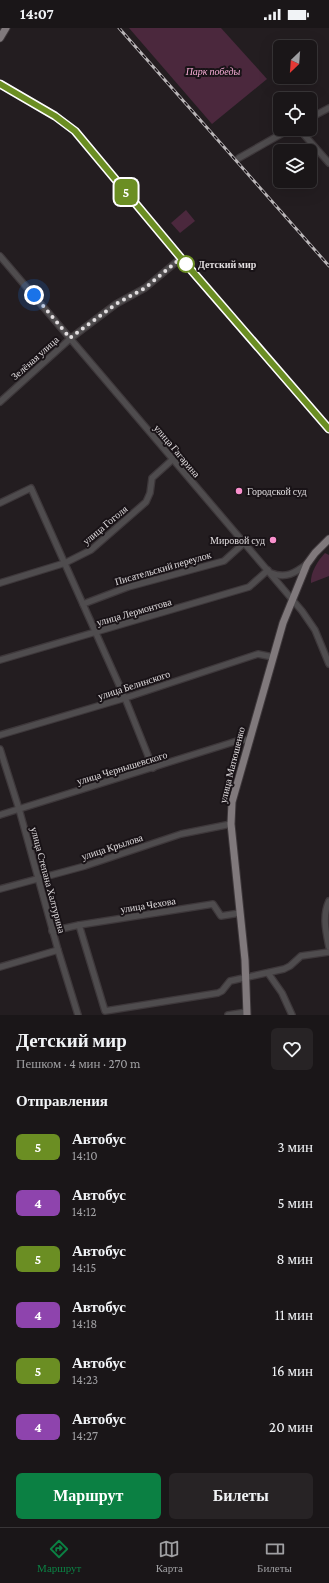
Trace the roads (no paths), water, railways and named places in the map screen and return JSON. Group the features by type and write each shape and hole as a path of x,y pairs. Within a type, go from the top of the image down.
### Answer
{"main road":[{"path":"0,38 6,28"},
{"path":"0,84 55,116 75,131 181,258 329,429"},
{"name":"улица Матюшенко","path":"247,1014 247,978 231,824 234,792 273,657 292,599 307,564 315,553 329,539"}],"street":[{"path":"317,114 329,108"},
{"path":"239,158 278,136"},
{"path":"305,136 329,163"},
{"name":"улица Гагарина","path":"0,256 172,460 292,599 310,622 320,641 329,664"},
{"name":"Зелёная улица","path":"0,402 70,338 116,304 145,288 181,258"},
{"name":"улица Гоголя","path":"0,583 66,563 91,550 141,507 150,493 152,478 172,460"},
{"path":"0,503 31,488 66,563 95,633 125,698 153,768"},
{"name":"Писательский переулок","path":"83,604 128,587 224,560 244,543"},
{"path":"269,572 277,576 291,575 307,564"},
{"name":"улица Лермонтова","path":"0,660 248,587 269,572"},
{"name":"улица Белинского","path":"0,736 125,698 258,654 273,657"},
{"name":"улица Чернышевского","path":"0,815 240,740 249,740"},
{"name":"улица Степана Халтурина","path":"0,749 19,809 52,931 78,1015"},
{"name":"улица Крылова","path":"0,889 85,866 181,834 231,824"},
{"path":"329,901 325,912 325,920 329,948"},
{"name":"улица Чехова","path":"52,931 79,925 213,904 221,916 240,913"},
{"name":"улица Степана Халтурина","path":"79,925 105,1011 218,993 222,991 227,982 230,980 247,978"},
{"path":"0,967 58,950"},
{"path":"247,978 290,966 301,956 329,952"},
{"path":"268,973 282,993 292,1015"},
{"path":"228,1015 247,1014"}],"railway":[{"path":"119,28 329,266"}],"place":[{"name":"Детский мир","path":"186,264"},
{"name":"Городской суд","path":"239,491"},
{"name":"Мировой суд","path":"273,540"}],"park label":[{"name":"Парк победы","path":"213,71"}]}
